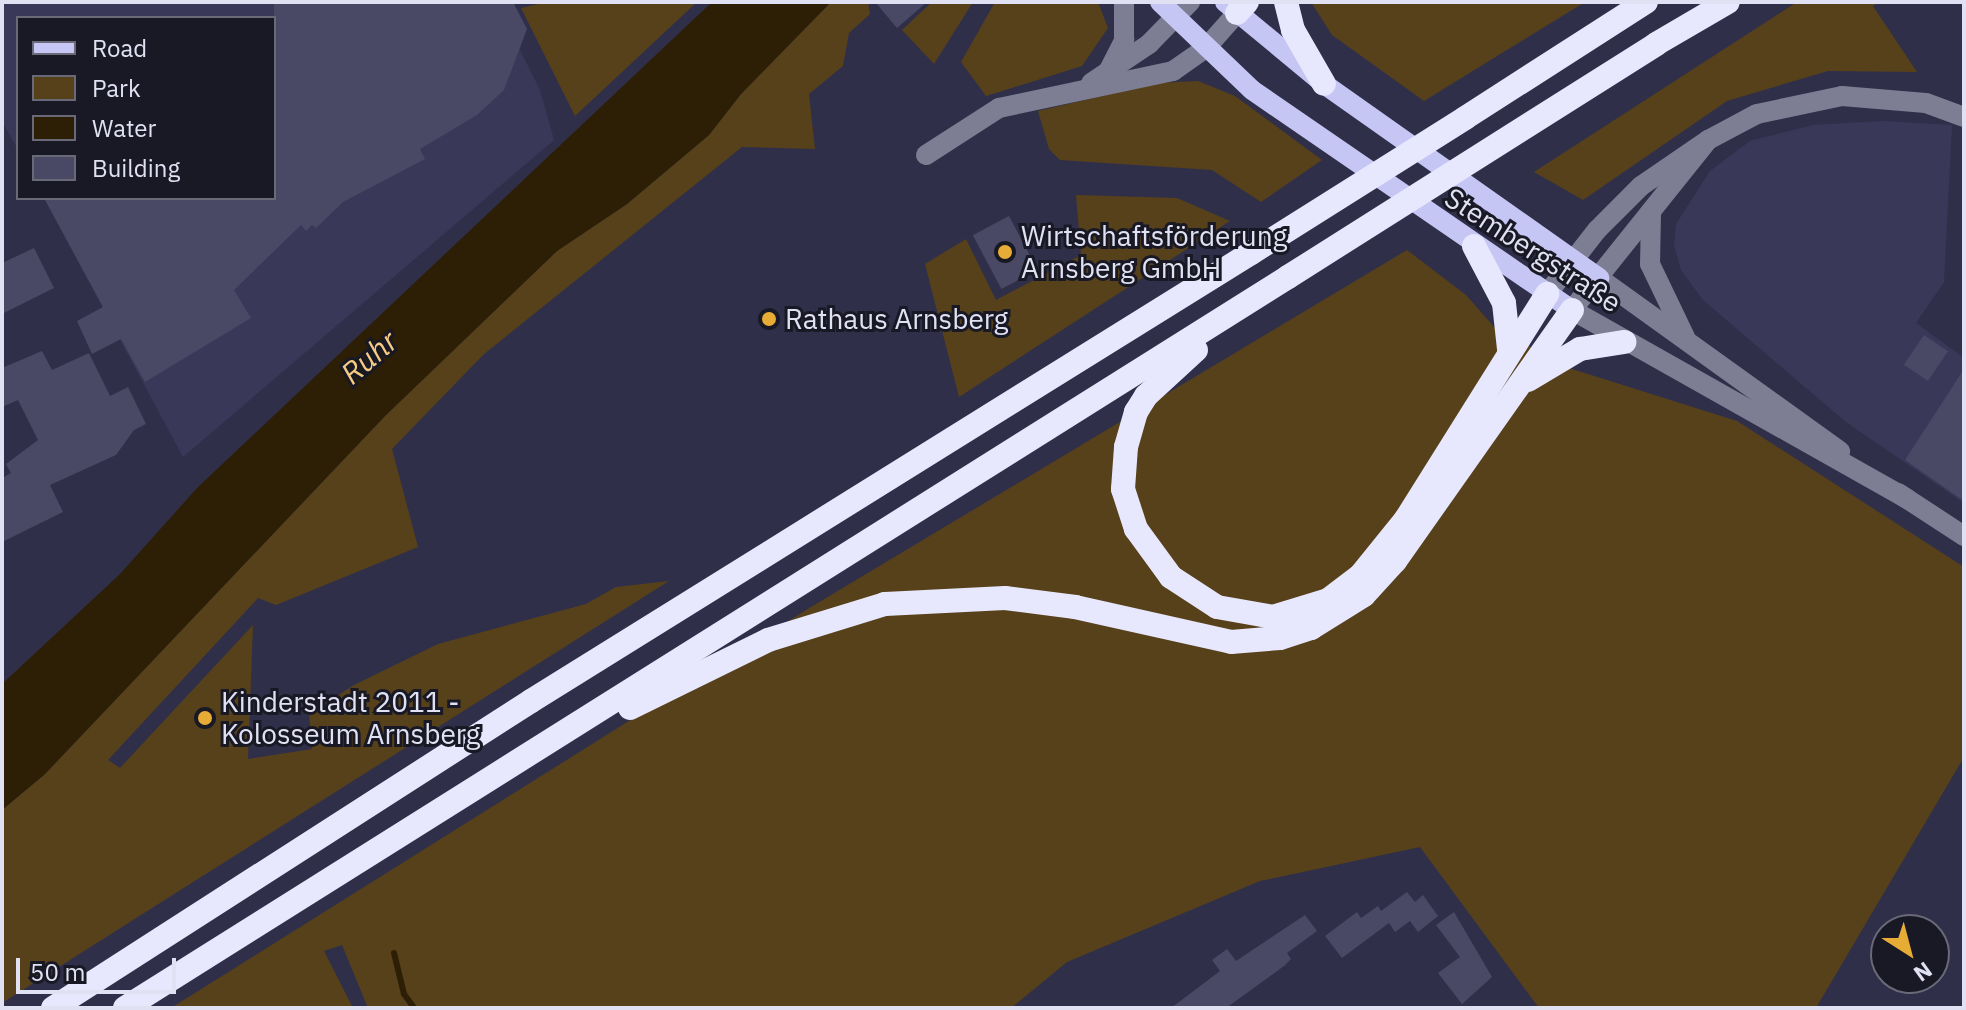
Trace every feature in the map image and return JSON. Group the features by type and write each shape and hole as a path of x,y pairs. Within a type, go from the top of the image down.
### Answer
{"highway":[{"path":"1286,2 1293,30 1324,84"},
{"path":"1586,41 1616,2"},
{"path":"53,1008 531,701 1251,253 1646,2"},
{"path":"125,1008 1656,44 1728,2"},
{"path":"1474,246 1504,303 1509,349"},
{"path":"1283,280 1146,396 1126,447 1123,489 1148,551 1185,588 1240,614 1294,613 1328,600 1360,576 1406,519 1509,349 1547,294"},
{"path":"523,758 768,640 885,604 1005,598 1075,607 1231,642 1303,631 1348,608 1395,561 1572,310"},
{"path":"1519,386 1580,349 1624,342"}],"main road":[{"name":"Stembergstraße","path":"1160,2 1205,49 1317,138 1572,310"},
{"name":"Stembergstraße","path":"1236,6 1324,84 1599,278"}],"street":[{"path":"1108,73 1124,40 1124,2"},
{"path":"1085,87 1108,73 1175,19 1190,2"},
{"path":"926,155 987,113 1085,87 1173,71 1205,49 1236,6"},
{"path":"1547,294 1573,260 1641,186 1708,140 1783,105 1842,96 1926,103 1964,117"},
{"path":"1572,310 1708,140"},
{"path":"1651,213 1650,264 1686,341"},
{"name":"Stembergstraße","path":"1599,278 1907,499 1964,536"},
{"name":"Stembergstraße","path":"1572,310 1907,499"}],"shaded area":[{"path":"2,2 496,2 540,90 554,140 183,457 45,200 276,200 276,16 16,16 16,146 2,121"},
{"path":"1883,121 1952,125 1944,282 1916,323 1964,358 1964,503 1846,422 1703,300 1681,270 1674,245 1676,224 1710,171 1750,141 1813,125"}],"green space":[{"path":"547,2 697,2 575,116 521,8"},
{"path":"831,2 868,2 870,14 849,33 843,66 809,94 815,149 742,147 484,354 392,449 418,547 276,605 258,598 108,760 120,768 253,625 248,759 312,749 309,714 354,685 438,644 586,604 616,587 669,581 2,1003 2,810 45,774 385,416 557,251 627,204 709,135 741,94"},
{"path":"932,2 973,2 934,64 902,30"},
{"path":"995,2 1098,2 1108,28 1082,66 986,96 961,62"},
{"path":"1311,2 1585,2 1424,101 1332,35"},
{"path":"1797,2 1879,2 1873,6 1917,72 1828,71 1727,101 1583,200 1534,172"},
{"path":"1198,81 1235,96 1322,160 1261,202 1212,170 1060,160 1049,149 1038,111 1158,83"},
{"path":"1076,195 1177,198 1230,221 959,397 925,264 966,239 996,300 1081,255"},
{"path":"1407,250 1466,295 1495,328 1572,369 1737,421 1964,567 1964,757 1816,1008 1539,1008 1420,847 1260,881 1067,962 1011,1008 368,1008 342,945 324,951 353,1008 171,1008 806,610"}],"water":[{"name":"Ruhr","path":"712,2 831,2 741,94 709,135 627,204 557,251 385,416 45,774 2,810 2,684 120,574 197,488"}],"building":[{"path":"274,2 513,2 527,29 504,90 477,115 420,149 425,159 343,202 316,228 312,225 306,231 301,225 234,290 251,318 145,382 121,339 92,354 77,321 103,307 45,200 276,200"},
{"path":"875,2 927,2 897,28"},
{"name":"Wirtschaftsförderung Arnsberg GmbH","path":"1009,216 1038,270 1001,289 973,235"},
{"path":"34,248 54,288 2,314 2,263"},
{"path":"1924,335 1948,351 1928,381 1904,365"},
{"path":"42,351 52,370 89,353 110,396 128,387 146,424 134,430 116,455 50,485 63,512 2,542 2,478 11,473 6,464 38,440 18,400 2,407 2,368"},
{"path":"1964,369 1964,501 1905,460"},
{"path":"1407,892 1415,902 1423,895 1438,916 1418,932 1410,921 1395,932 1389,923 1342,958 1325,936 1357,912 1361,918 1378,906 1381,911"},
{"path":"1454,912 1492,977 1462,1004 1438,973 1460,957 1436,925"},
{"path":"1305,915 1317,931 1287,953 1291,959 1284,966 1226,1008 1171,1008 1220,971 1212,960 1227,949 1236,961"}],"waterway":[{"path":"394,953 404,994 414,1008"}],"place":[{"name":"Wirtschaftsförderung Arnsberg GmbH","path":"1005,252"},
{"name":"Rathaus Arnsberg","path":"769,319"},
{"name":"Kinderstadt 2011 - Kolosseum Arnsberg","path":"205,718"}]}
